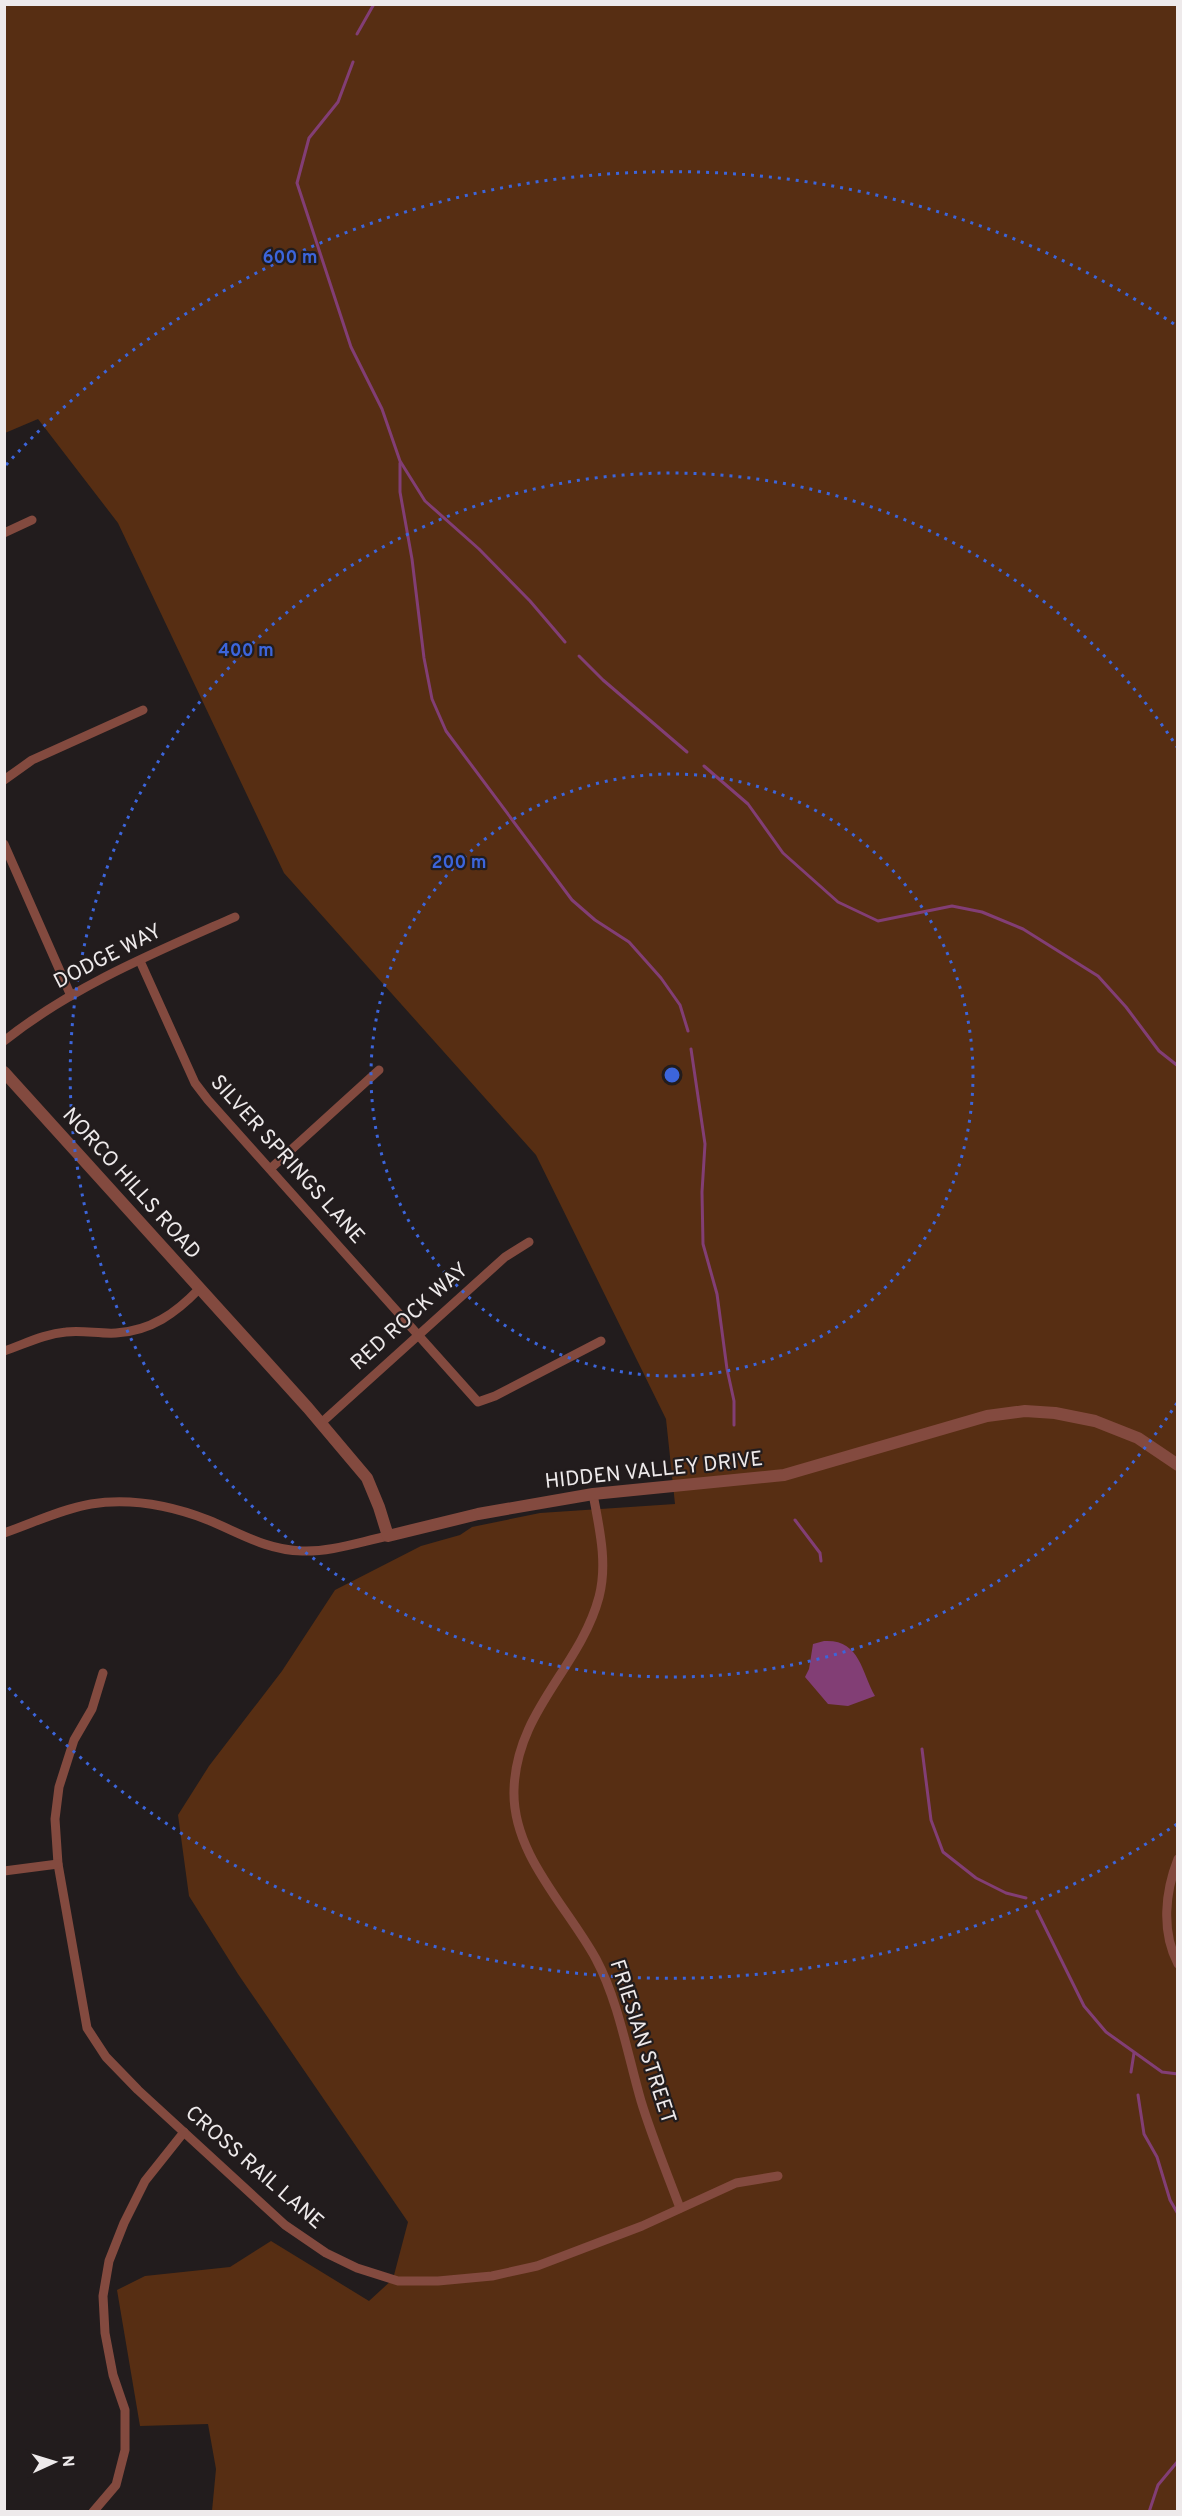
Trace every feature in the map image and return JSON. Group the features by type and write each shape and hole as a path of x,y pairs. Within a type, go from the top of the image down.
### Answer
{"street":[{"path":"4,533 32,520"},
{"path":"4,780 32,760 143,710"},
{"path":"4,844 71,996"},
{"name":"DODGE WAY","path":"4,1041 28,1022 71,996 235,917"},
{"name":"SILVER SPRINGS LANE","path":"140,961 195,1083 478,1402 495,1396 601,1341"},
{"path":"270,1169 379,1070"},
{"name":"NORCO HILLS ROAD","path":"4,1072 320,1424"},
{"name":"RED ROCK WAY","path":"320,1424 505,1257 529,1242"},
{"path":"4,1351 42,1336 65,1332 116,1333 143,1328 166,1318 199,1289"},
{"name":"HIDDEN VALLEY DRIVE","path":"387,1536 478,1514 593,1494 784,1476 987,1416 1025,1411 1055,1413 1095,1420 1138,1438 1178,1465"},
{"path":"4,1533 91,1504 115,1503 168,1507 208,1520 258,1544 278,1549 304,1552 351,1546 387,1536 379,1507 367,1478 320,1424"},
{"name":"FRIESIAN STREET","path":"593,1494 603,1566 599,1596 589,1624 527,1727 517,1759 514,1790 516,1817 524,1841 541,1874 596,1960 614,2005 642,2104 680,2208"},
{"name":"CROSS RAIL LANE","path":"103,1673 92,1709 74,1740 59,1786 55,1820 58,1864 87,2028 106,2057 138,2090 285,2225 326,2253 357,2268 398,2281 438,2281 481,2277 537,2266 621,2235 736,2183 778,2176"},
{"path":"1178,1859 1172,1875 1166,1907 1167,1930 1172,1953 1178,1964"},
{"path":"4,1871 58,1864"},
{"path":"93,2511 116,2485 125,2450 125,2410 113,2374 105,2333 103,2296 109,2261 124,2223 146,2181 184,2132"}],"shaded area":[{"path":"5,5 1177,5 1177,2511 212,2511 216,2469 208,2424 140,2426 117,2290 145,2276 230,2267 271,2241 369,2301 393,2279 408,2222 238,1974 189,1896 178,1815 209,1766 282,1671 335,1590 421,1546 460,1535 472,1527 540,1513 675,1504 666,1419 536,1155 284,873 118,523 38,419 5,433"},
{"path":"824,1641 845,1645 852,1651 858,1658 875,1696 848,1706 828,1704 805,1677 809,1669 813,1644"}],"waterway":[{"path":"357,34 374,4"},
{"path":"353,62 338,102 309,138 297,183 351,347 382,409 400,461 425,501 479,549 530,601 565,642"},
{"path":"400,463 400,492 412,559 424,658 432,699 446,731 572,900 595,920 629,942 661,978 680,1005 688,1031"},
{"path":"579,656 603,680 687,752"},
{"path":"704,766 748,804 783,853 838,902 878,921 952,906 982,912 1023,929 1098,976 1126,1007 1159,1051 1178,1066"},
{"path":"691,1049 705,1144 702,1192 703,1244 717,1294 727,1369 734,1401 734,1425"},
{"path":"795,1520 820,1553 821,1561"},
{"path":"922,1749 931,1820 943,1852 976,1878 1006,1893 1026,1898"},
{"path":"1037,1911 1084,2006 1106,2032 1162,2072 1178,2074"},
{"path":"1131,2072 1134,2053"},
{"path":"1138,2095 1144,2134 1157,2157 1170,2200 1178,2214"},
{"path":"1149,2512 1158,2485 1178,2461"}]}
